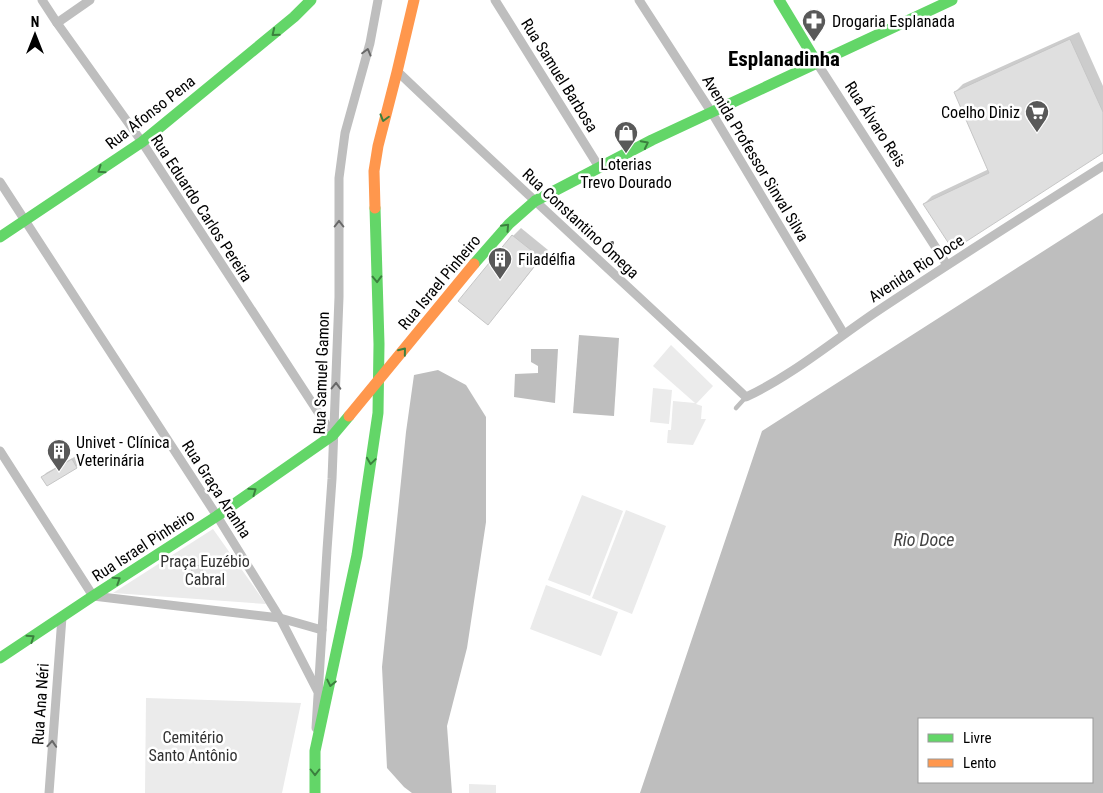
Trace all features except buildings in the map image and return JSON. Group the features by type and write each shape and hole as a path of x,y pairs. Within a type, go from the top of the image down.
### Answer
{"street":[{"name":"Rua Eduardo Carlos Pereira","path":"42,0 142,142 333,435"},
{"path":"57,23 90,0"},
{"name":"Rua Afonso Pena","path":"0,237 142,142 294,17 311,0"},
{"name":"Rua Samuel Gamon","path":"315,751 332,479 339,297 339,178 345,133 370,43 378,0"},
{"path":"315,793 315,751 357,555 378,413 379,344 375,152 414,0"},
{"name":"Rua Samuel Barbosa","path":"495,0 599,167"},
{"name":"Avenida Professor Sinval Silva","path":"639,0 712,113 844,334"},
{"name":"Rua Álvaro Reis","path":"779,0 817,63 947,265"},
{"name":"Rua Israel Pinheiro","path":"0,658 217,516 333,435 474,264 509,224 535,201 652,140 952,0"},
{"name":"Rua Constantino Ômega","path":"397,71 746,397"},
{"name":"Avenida Rio Doce","path":"746,397 784,376 947,265 1103,166"},
{"name":"Rua Graça Aranha","path":"0,182 217,516 280,618 318,691"},
{"path":"0,451 93,596 280,618 322,630"},
{"name":"Rua Ana Néri","path":"49,793 62,617"}],"lane":[{"path":"736,408 746,397"}],"green space":[{"path":"671,345 713,386 696,404 702,406 701,419 706,419 693,445 667,443 668,430 671,430 673,401 695,403 653,366"},
{"path":"653,388 672,390 669,424 650,422"},
{"path":"582,495 623,511 590,596 548,580"},
{"path":"626,510 666,526 632,614 592,598"},
{"name":"Praça Euzébio Cabral","path":"213,529 266,604 113,593"},
{"path":"546,585 618,612 601,656 530,629"},
{"name":"Cemitério Santo Antônio","path":"146,698 301,703 282,793 145,793"},
{"path":"469,784 496,785 496,793 469,793"}],"water":[{"name":"Rio Doce","path":"1103,213 1103,793 640,793 762,431"},
{"path":"579,335 619,338 614,416 573,413"},
{"path":"531,349 558,349 555,403 514,397 515,374 538,373 538,366 531,362"},
{"path":"438,370 466,385 486,417 486,522 467,648 447,726 452,793 412,793 387,768 382,667 406,432 414,375"}],"traffic: fast":[{"path":"0,237 142,142 294,17 311,0"},
{"path":"779,0 817,63"},
{"path":"474,264 509,224 535,201 652,140 952,0"},
{"path":"315,793 315,751 357,555 378,413 379,344 375,208"},
{"path":"0,658 217,516 333,435 349,416"}],"traffic: slow":[{"path":"375,208 374,171 378,146 414,0"},
{"path":"349,416 474,264"}],"place":[{"name":"Drogaria Esplanada","path":"814,42"},
{"name":"Coelho Diniz","path":"1037,133"},
{"name":"Loterias Trevo Dourado","path":"626,154"},
{"name":"Filadélfia","path":"500,280"},
{"name":"Univet - Clínica Veterinária","path":"59,472"}],"district":[{"name":"Esplanadinha","path":"784,59"}]}
